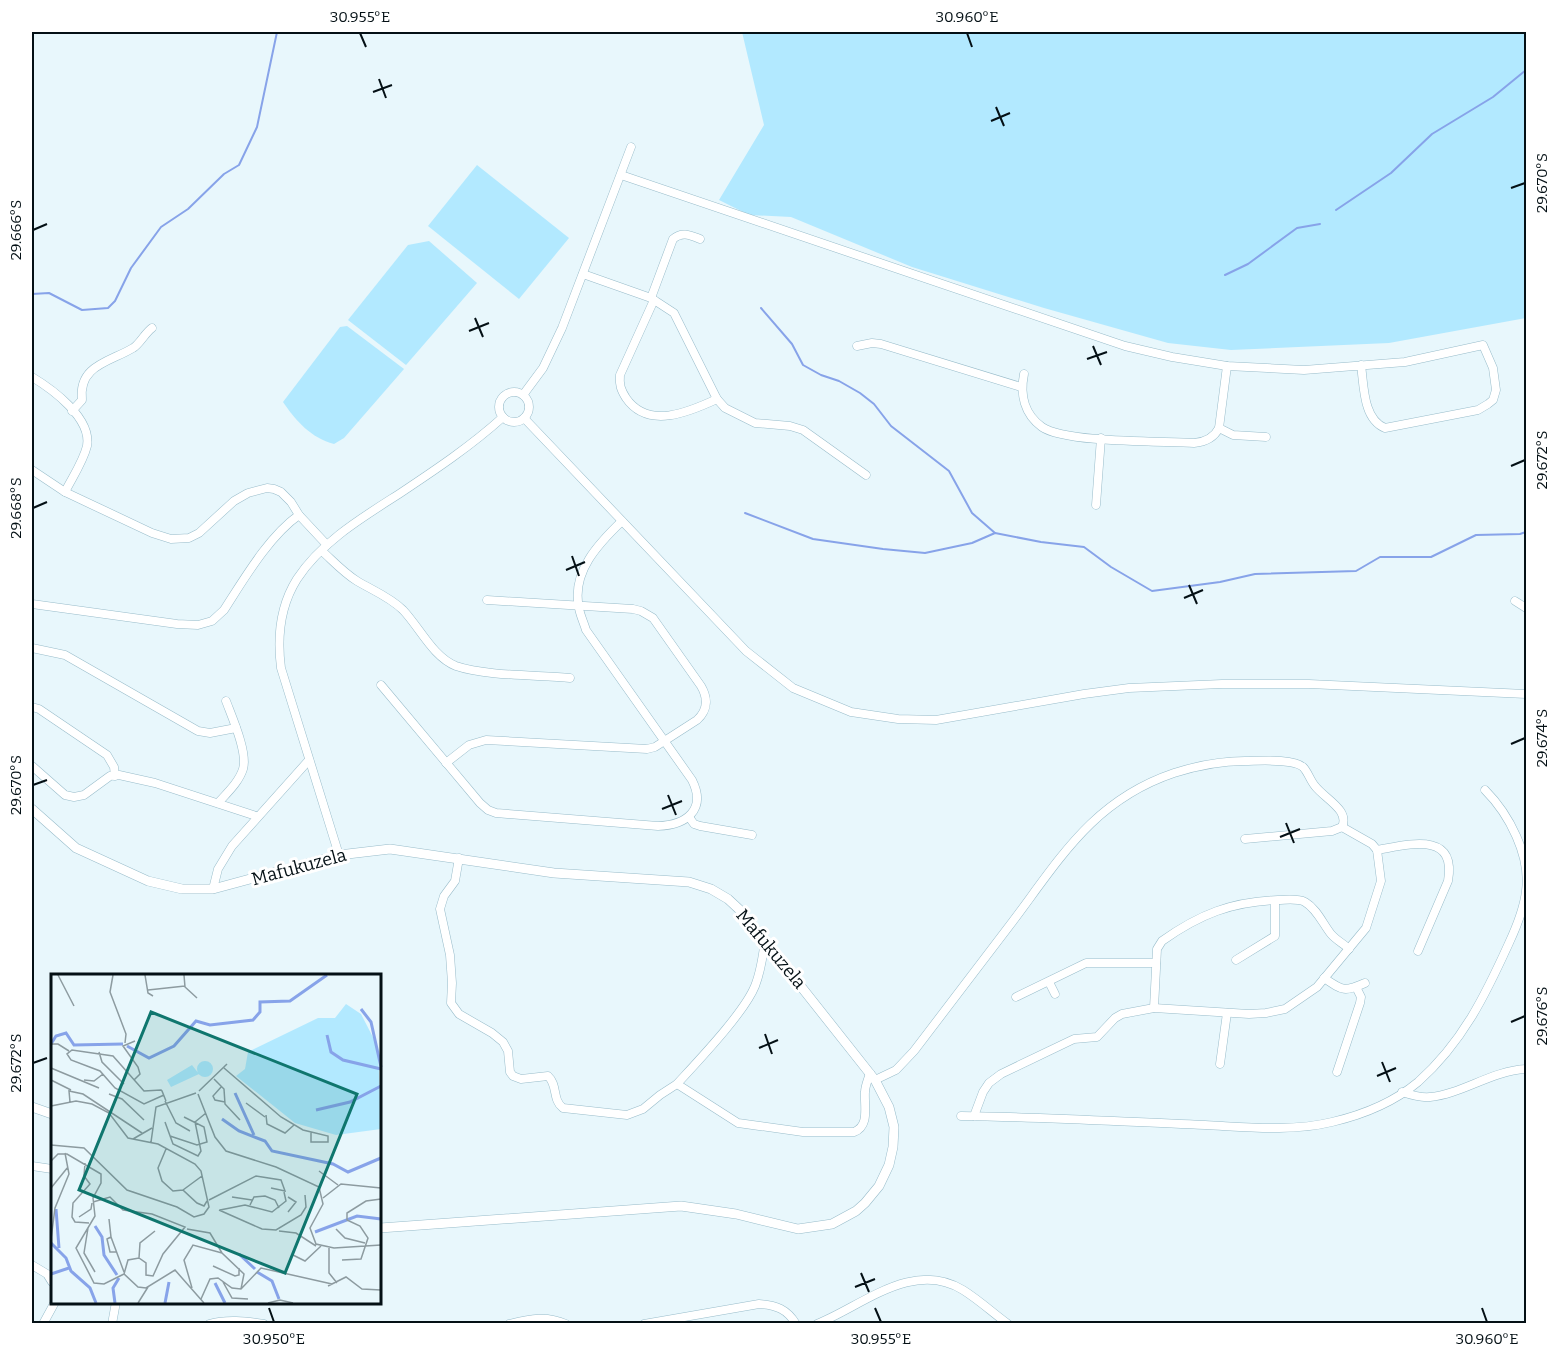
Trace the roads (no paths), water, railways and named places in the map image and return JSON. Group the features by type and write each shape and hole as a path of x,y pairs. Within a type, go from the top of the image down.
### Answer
{"main road":[{"name":"Mafukuzela","path":"32,809 76,848 112,866 148,881 197,890 213,890 339,855 390,849 554,873 689,882 711,889 728,899 742,912 873,1077 889,1107 894,1127 889,1166 879,1186 856,1211 832,1224 798,1229 736,1214 681,1206 381,1228"},
{"path":"32,1107 51,1114"}],"street":[{"path":"523,395 543,368 562,328 631,147"},
{"path":"621,175 1125,346 1227,366 1304,370 1361,365 1423,360 1484,345 1493,368 1496,390 1492,400 1478,410 1385,428 1377,425 1371,417 1361,365"},
{"path":"700,239 686,234 673,239 652,299 620,375 619,383 632,406 647,414 683,414 717,399"},
{"path":"583,274 652,299 669,309 678,319 717,399 724,408 755,423 790,426 802,430 866,475"},
{"path":"72,411 82,400 83,379 107,360 134,347 152,328"},
{"path":"857,346 881,344 1021,387"},
{"path":"1024,374 1021,387 1027,409 1042,427 1061,435 1194,443 1206,440 1217,433 1227,366"},
{"path":"32,377 62,398 86,430 87,447 65,492"},
{"path":"515,392 523,395 529,404 524,418 511,422 503,417 500,409 503,397 515,392"},
{"path":"339,855 281,668 279,642 284,609 298,578 324,548 369,514 450,460 503,417"},
{"path":"524,418 746,651 793,688 850,712 873,717 936,720 1129,688 1222,684 1309,684 1527,694"},
{"path":"1219,428 1233,435 1266,437"},
{"path":"1096,504 1101,438"},
{"path":"32,470 65,492 171,540 189,538 200,533 234,501 248,493 267,488 281,492 324,548 354,579 391,600 403,610 445,660 454,665 478,671 570,678"},
{"path":"32,604 177,624 206,624 217,618 224,610 273,539 290,521 300,515"},
{"path":"381,685 488,810 496,813 658,826 672,826 689,817 695,808 697,792 695,786 586,630 578,606 579,584 589,559 602,540 622,521"},
{"path":"446,763 470,745 486,740 635,749 655,747 701,716 706,700 701,686 660,627 647,614 633,609 487,600"},
{"path":"1515,601 1527,608"},
{"path":"32,648 65,655 198,731 210,733 236,728"},
{"path":"218,803 243,771 245,762 226,701"},
{"path":"32,707 107,755 114,767 115,776"},
{"path":"213,890 218,869 224,857 256,816 309,760"},
{"path":"676,1084 738,1123 803,1132 854,1132 859,1130 865,1117 865,1091 873,1077 896,1070 914,1051 1072,843 1115,802 1156,779 1190,768 1230,761 1288,762 1304,768 1314,785 1343,813 1345,821 1342,827 1332,831 1245,839"},
{"path":"32,766 65,795 74,797 84,795 102,780 115,776 130,776 256,816"},
{"path":"961,1116 1254,1128 1291,1127 1331,1123 1362,1113 1388,1101 1416,1083 1441,1060 1469,1024 1514,932 1526,892 1523,842 1497,801 1485,790"},
{"path":"689,817 694,824 700,826 752,835"},
{"path":"974,1116 983,1092 989,1083 1001,1074 1074,1039 1097,1037 1122,1014 1154,1008 1266,1013 1284,1009 1317,987 1366,928 1381,881 1377,850 1372,844 1342,827"},
{"path":"1377,850 1427,843 1443,852 1447,860 1450,872 1448,881 1418,951"},
{"path":"459,858 455,881 444,896 440,909 450,955 451,1003 459,1014 503,1042 508,1051 510,1072 513,1076 521,1079 548,1076 553,1083 557,1102 563,1108 627,1115 644,1109 676,1084 736,1016 754,988 761,969 765,940"},
{"path":"1154,1008 1157,949 1162,941 1215,910 1231,905 1275,900 1304,902 1312,908 1332,935 1349,949"},
{"path":"1236,960 1275,936 1275,900"},
{"path":"1016,997 1086,963 1156,963"},
{"path":"1324,978 1340,989 1347,990 1365,983"},
{"path":"1049,982 1055,994"},
{"path":"1337,1072 1360,1003 1361,997 1356,987"},
{"path":"1220,1064 1227,1013"},
{"path":"1402,1092 1429,1097 1444,1094 1508,1071 1527,1069"},
{"path":"32,1166 51,1169"},
{"path":"32,1265 47,1274 51,1280"},
{"path":"817,1323 904,1282 920,1280 936,1280 963,1290 1008,1323"},
{"path":"43,1323 55,1304"},
{"path":"111,1323 116,1304"},
{"path":"644,1323 759,1304 784,1309 796,1323"},
{"path":"509,1323 537,1317 566,1323"},
{"path":"209,1323 222,1320 264,1323"}],"waterway":[{"path":"32,294 49,293 82,310 108,308 115,301 131,268 161,227 188,209 224,174 239,165 257,127 277,32"},
{"path":"1336,210 1391,173 1432,134 1493,97 1526,70"},
{"path":"1225,275 1248,264 1297,228 1320,224"},
{"path":"761,308 792,344 803,365 860,393 874,404 891,426 949,471 972,513 995,533"},
{"path":"745,513 813,539 883,549 925,553 972,543 995,533 1084,547 1111,567 1152,591 1220,582 1255,574 1356,571 1380,557 1431,557 1476,535 1526,532"}]}
